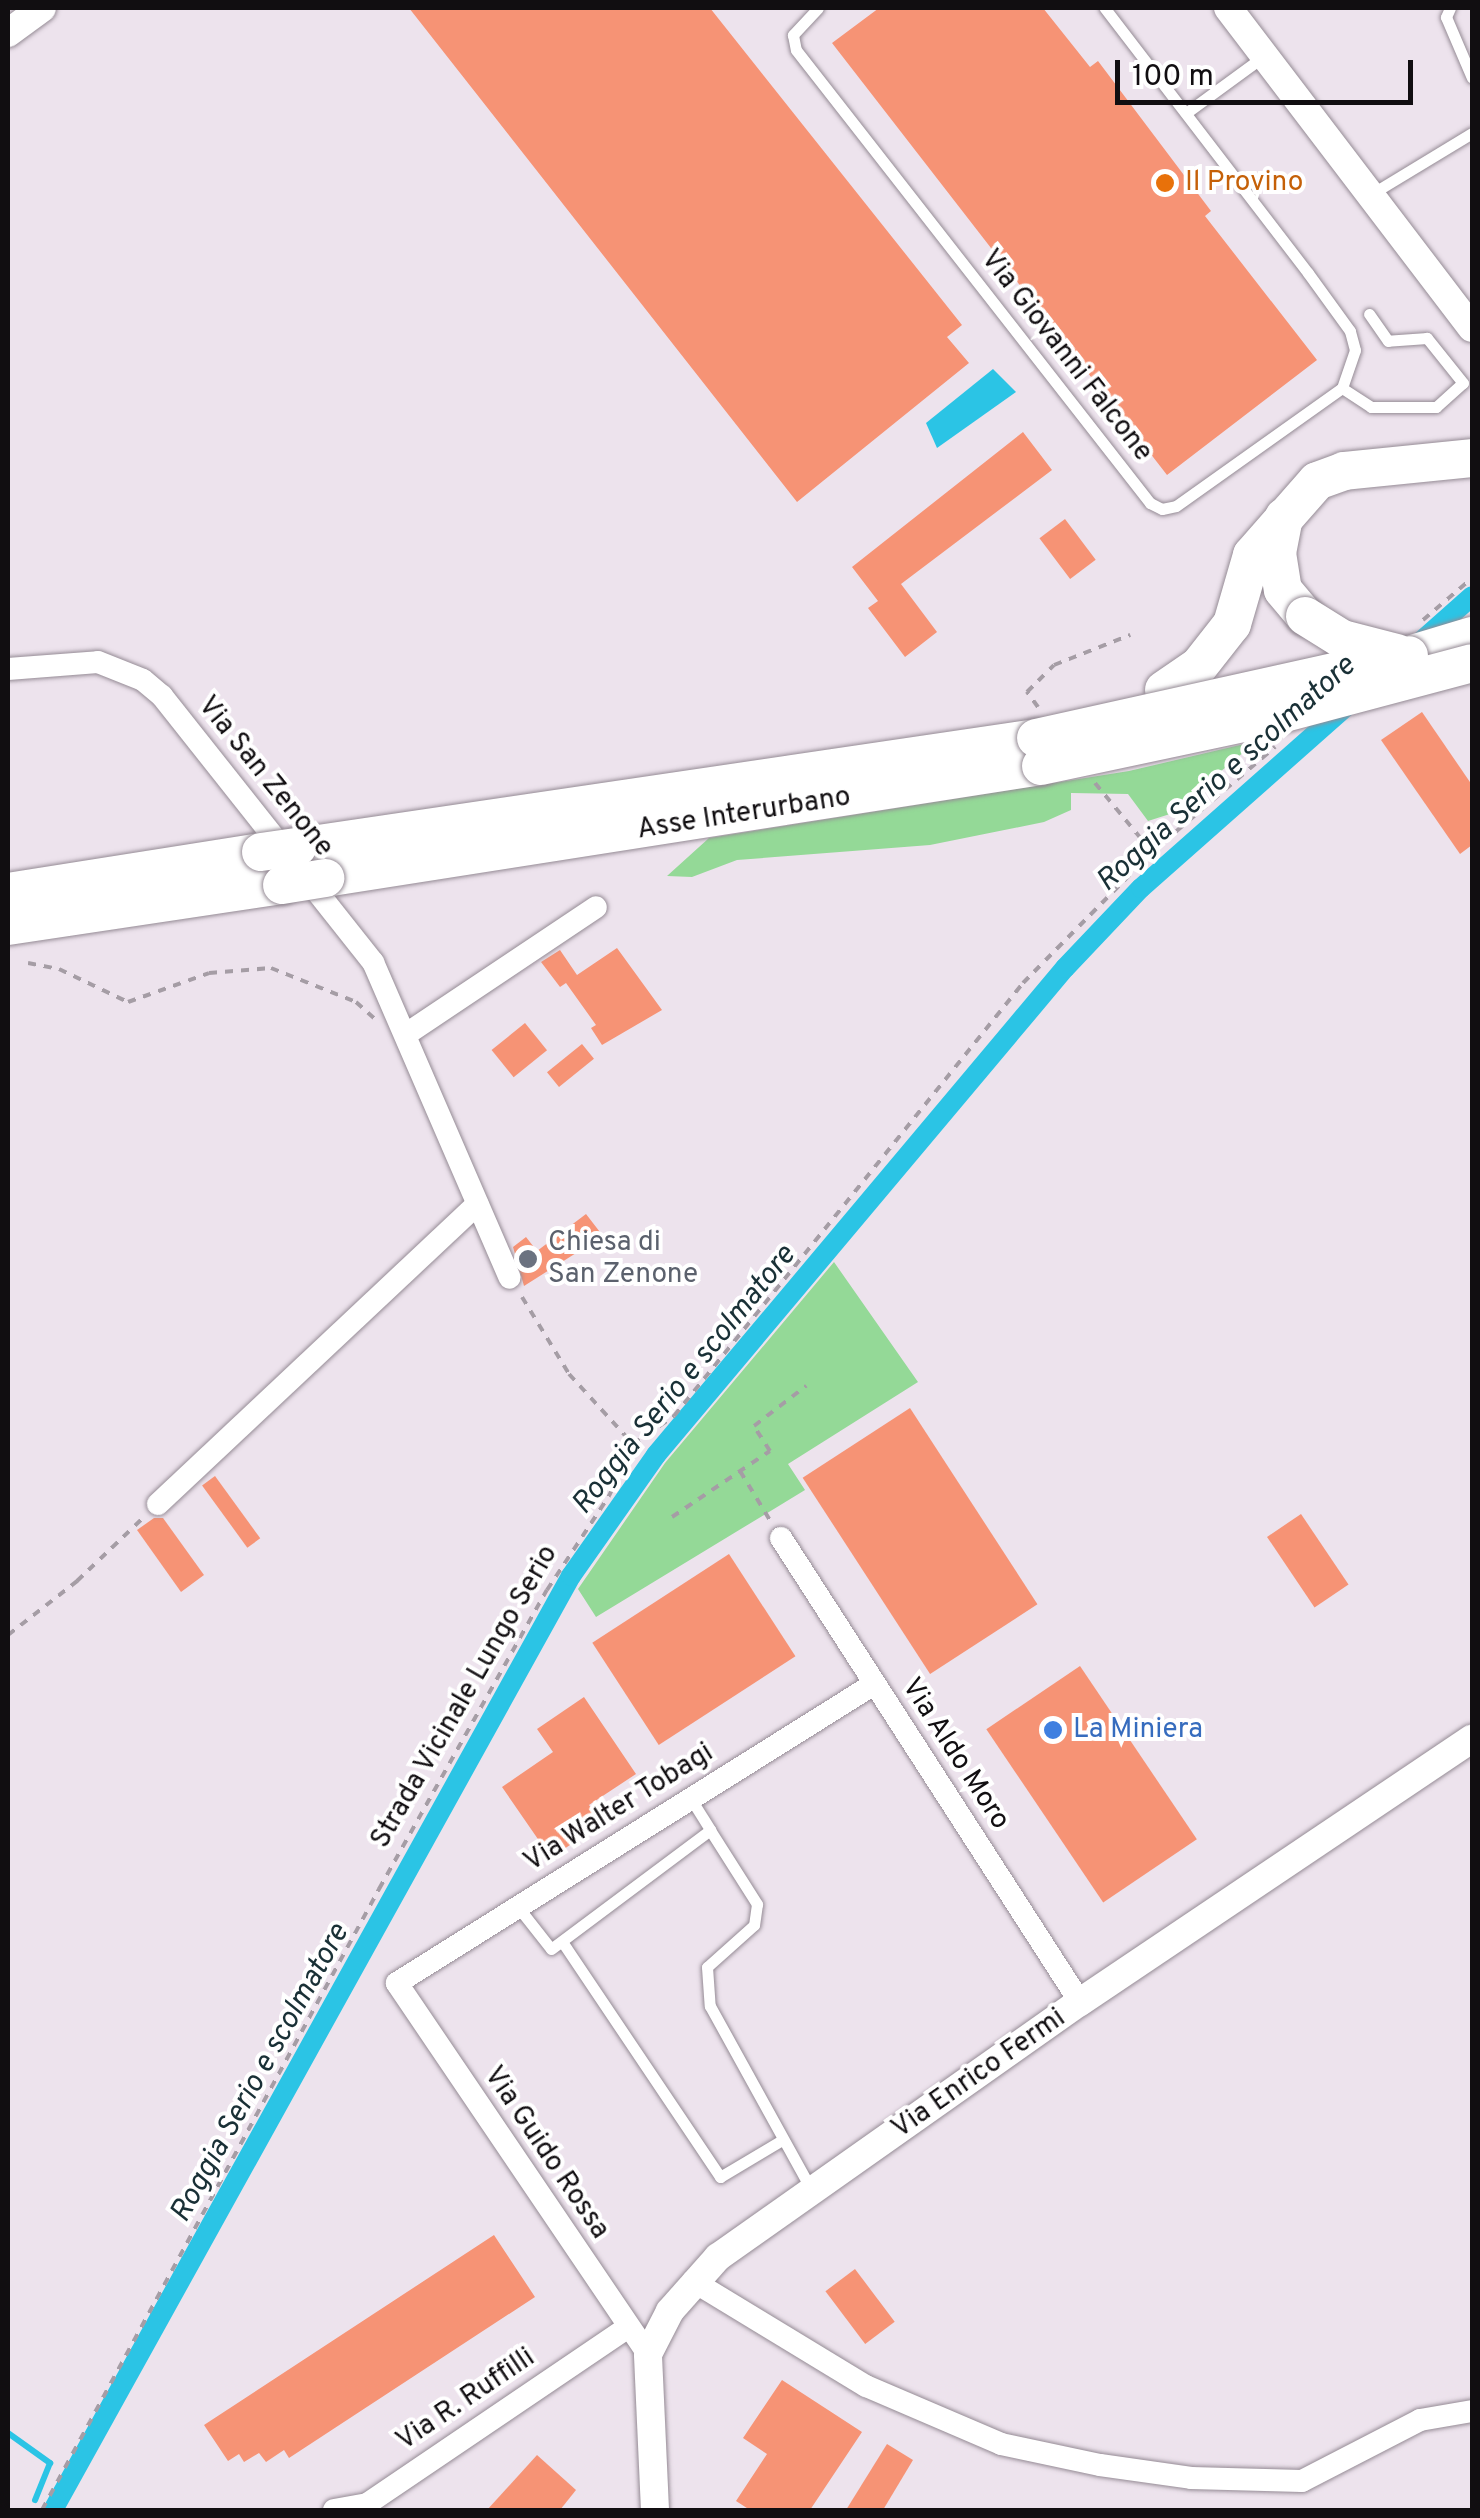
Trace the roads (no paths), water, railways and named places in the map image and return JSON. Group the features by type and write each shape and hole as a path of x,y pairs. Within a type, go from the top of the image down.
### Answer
{"highway":[{"path":"1038,752 1164,690 1200,666 1232,624 1252,555 1284,517 1330,475 1472,458"},
{"path":"1284,517 1276,553 1282,590 1304,616 1360,646 1412,641"},
{"name":"Asse Interurbano","path":"8,926 325,878 1038,752 1412,641 1472,636"},
{"name":"Asse Interurbano","path":"8,892 280,849 1038,752 1266,718 1472,664"}],"street":[{"path":"8,33 42,8"},
{"path":"1228,8 1472,328"},
{"name":"Via San Zenone","path":"8,670 98,662 144,680 162,696 373,962 408,1033 510,1278"},
{"path":"408,1033 596,907"},
{"path":"158,1504 477,1204"},
{"name":"Via Aldo Moro","path":"781,1538 1080,2002"},
{"name":"Via Walter Tobagi","path":"397,1983 874,1684"},
{"name":"Via Enrico Fermi","path":"648,2354 693,2281 812,2190 1080,2002 1472,1740"},
{"name":"Via Guido Rossa","path":"397,1983 648,2354"},
{"path":"693,2281 798,2350 936,2418 1001,2444 1100,2465 1190,2478 1302,2481 1420,2420 1472,2410"},
{"name":"Via R. Ruffilli","path":"334,2510 367,2504 627,2328"},
{"path":"648,2354 655,2510"}],"lane":[{"name":"Via Giovanni Falcone","path":"818,8 793,35 796,50 1150,503 1176,506 1342,388"},
{"path":"1105,8 1350,330 1353,369 1342,388 1371,407 1436,407 1463,383 1427,338 1388,341 1370,314"},
{"path":"1450,8 1446,17 1472,78"},
{"path":"1186,113 1264,56"},
{"path":"1369,196 1472,134"},
{"path":"692,1799 757,1904 754,1924 708,1967 705,1987 733,2058 812,2190"},
{"path":"518,1907 551,1949 613,1897 710,1830"},
{"path":"562,1943 720,2177 782,2140"}],"water":[{"path":"993,369 1016,392 937,448 926,423"}],"waterway":[{"name":"Roggia Serio e scolmatore","path":"1418,644 1472,596"},
{"name":"Roggia Serio e scolmatore","path":"53,2510 571,1576 656,1455 1065,968 1141,888 1351,702"},
{"path":"8,2433 50,2463 35,2500"}],"place":[{"name":"Il Provino","path":"1165,183"},
{"name":"Chiesa di San Zenone","path":"528,1259"},
{"name":"La Miniera","path":"1053,1730"}]}
